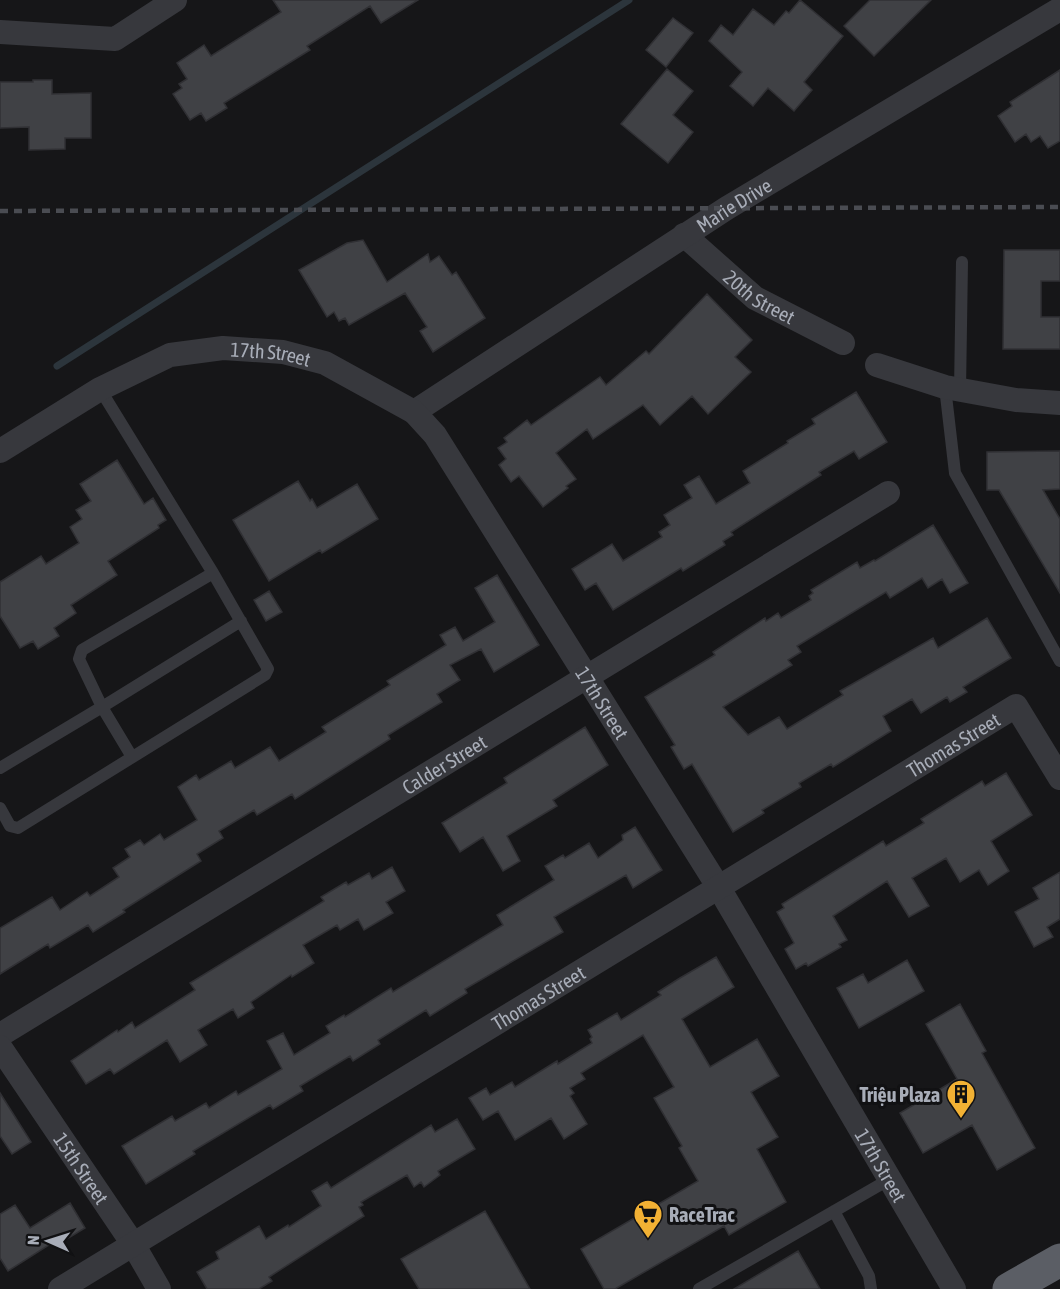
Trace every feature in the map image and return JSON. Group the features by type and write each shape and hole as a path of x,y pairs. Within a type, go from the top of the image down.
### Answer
{"highway":[{"path":"1009,1289 1060,1260"}],"street":[{"path":"0,32 115,39 175,0"},
{"name":"Marie Drive","path":"414,412 684,236 1060,9"},
{"name":"20th Street","path":"684,236 755,298 843,343"},
{"name":"17th Street","path":"0,451 100,389 170,355 223,348 283,351 325,363 414,412 435,435 719,888 954,1289"},
{"path":"877,365 952,388 1016,400 1060,403"},
{"name":"Calder Street","path":"0,1035 888,493"},
{"name":"Thomas Street","path":"60,1289 1016,706 1060,778"},
{"name":"15th Street","path":"0,1047 133,1244 159,1289"}],"lane":[{"path":"962,262 952,388 955,473 1060,661"},
{"path":"0,808 10,826 18,828 265,675 267,665 100,389"},
{"path":"132,757 102,707 79,660 82,650 213,573"},
{"path":"0,768 241,621"},
{"path":"699,1289 890,1179"},
{"path":"834,1211 869,1276 871,1289"}],"building":[{"path":"273,0 418,0 381,23 370,6 307,46 310,50 224,103 227,108 206,121 201,113 190,120 173,94 182,88 179,84 187,79 177,63 204,45 211,56 281,12"},
{"path":"800,0 843,36 804,82 812,90 794,111 768,88 753,106 730,86 742,72 709,41 721,25 733,35 753,9 774,25"},
{"path":"870,0 931,0 874,56 844,26"},
{"path":"673,18 693,33 666,67 646,50"},
{"path":"667,69 693,91 673,115 693,132 668,163 621,124"},
{"path":"1060,70 1060,141 1048,148 1040,136 1031,142 1026,134 1015,142 998,116 1012,106 1010,102"},
{"path":"33,80 52,80 52,94 91,93 91,138 65,138 65,149 29,150 29,127 0,128 0,82 33,82"},
{"path":"363,240 387,282 428,254 430,262 439,256 452,275 456,272 485,318 433,352 420,331 427,327 405,293 349,325 345,318 339,321 334,312 327,317 299,270 347,243"},
{"path":"1004,250 1060,250 1060,281 1041,281 1041,317 1060,317 1060,349 1003,349"},
{"path":"707,294 752,340 735,357 751,372 708,414 692,396 660,425 643,405 593,439 587,429 556,453 576,479 543,507 519,476 511,482 499,465 506,459 498,448 507,442 504,438 527,420 531,425 600,377 606,385 646,351 649,354"},
{"path":"856,392 887,442 859,459 854,451 819,472 821,475 731,532 733,535 723,541 725,545 683,571 681,568 613,610 596,583 585,590 572,569 612,544 623,561 662,537 659,532 670,525 664,515 692,498 684,485 699,476 716,504 750,483 743,471 815,424 812,419"},
{"path":"1060,451 1060,489 1043,490 1060,519 1060,593 999,490 987,490 987,452"},
{"path":"117,460 144,504 153,498 166,520 158,525 159,528 108,561 117,575 71,605 76,613 54,628 59,636 38,649 33,641 20,648 0,616 0,582 41,556 46,564 79,543 70,527 82,519 76,510 91,501 80,484"},
{"path":"298,481 317,508 357,484 378,519 322,553 320,550 269,581 233,520"},
{"path":"933,525 968,583 950,593 942,579 928,588 922,578 890,598 886,592 797,646 801,652 788,660 792,665 723,707 748,735 779,717 787,729 843,695 840,691 933,638 938,648 987,618 1011,658 963,687 967,692 950,702 947,697 921,713 912,699 883,716 891,731 833,767 831,764 799,783 801,787 762,810 764,813 733,832 692,764 684,769 671,747 675,745 645,697 715,655 713,652 765,618 766,621 778,613 781,618 811,600 809,596 813,593 811,590 857,562 860,568 875,561"},
{"path":"497,575 539,645 494,672 481,649 450,665 460,680 437,694 442,702 388,735 390,739 295,799 292,794 257,815 254,810 219,831 223,838 197,854 201,861 123,910 125,912 93,932 88,925 50,948 48,944 0,974 0,928 52,897 60,910 87,892 90,896 119,877 113,868 130,857 125,849 140,840 144,845 160,834 164,840 197,820 178,787 196,775 199,780 231,761 235,768 270,747 279,761 326,732 322,727 390,685 387,681 446,645 440,635 455,627 463,641 495,622 475,588"},
{"path":"269,591 282,612 266,621 254,600"},
{"path":"585,727 608,765 553,800 557,806 507,836 520,861 503,871 483,837 460,852 442,823 507,783 504,778"},
{"path":"1006,773 1032,815 991,841 1009,871 988,885 979,870 960,882 946,858 912,878 929,906 909,917 887,881 833,916 847,940 839,944 841,947 808,966 806,963 796,969 785,949 794,943 777,912 784,908 782,904 883,841 886,846 924,823 921,819 982,781 985,786"},
{"path":"635,827 662,870 633,888 626,875 554,917 563,932 465,989 467,993 430,1016 426,1010 378,1040 380,1044 353,1061 350,1056 300,1086 303,1091 273,1109 270,1105 193,1151 195,1154 146,1184 122,1146 172,1116 175,1121 206,1103 209,1108 236,1091 238,1095 282,1069 267,1041 283,1033 294,1055 330,1033 326,1026 344,1015 345,1017 391,988 393,992 503,925 497,915 554,880 545,866 563,855 565,858 589,843 598,858 623,840 622,835"},
{"path":"392,867 405,891 386,902 393,913 364,930 358,919 340,930 337,925 303,945 314,963 292,977 291,975 251,1002 254,1008 238,1018 233,1009 198,1030 207,1045 180,1062 167,1040 114,1074 110,1069 86,1084 71,1061 117,1030 118,1032 132,1022 135,1028 195,990 190,983 324,901 321,897 346,882 348,885 369,873 372,879"},
{"path":"1060,872 1060,919 1047,927 1053,937 1034,947 1015,912 1039,899 1033,888"},
{"path":"716,957 734,987 682,1019 710,1067 757,1039 779,1076 751,1092 778,1137 757,1149 786,1202 729,1235 724,1226 615,1289 604,1289 581,1249 698,1181 679,1148 682,1146 654,1098 674,1087 643,1035 581,1073 585,1079 570,1088 574,1093 570,1096 587,1124 564,1139 551,1118 515,1140 498,1111 483,1120 469,1098 486,1088 490,1095 512,1082 515,1087 557,1061 558,1064 592,1043 588,1030 617,1013 621,1020 661,995 658,992"},
{"path":"907,960 924,991 859,1028 837,988 863,974 868,983"},
{"name":"Triệu Plaza","path":"960,1004 986,1051 982,1053 1035,1148 997,1170 972,1125 923,1153 900,1113 957,1079 926,1024"},
{"path":"0,1093 31,1142 12,1154 0,1136"},
{"path":"457,1119 475,1149 438,1171 440,1175 424,1187 421,1182 414,1187 407,1175 361,1202 363,1205 359,1207 364,1216 269,1277 272,1281 259,1289 207,1289 197,1272 219,1259 216,1252 259,1226 266,1239 288,1225 289,1227 321,1206 312,1191 327,1182 331,1188 431,1125 435,1132"},
{"path":"70,1203 85,1228 57,1245 55,1241 8,1271 0,1258 0,1214 15,1205 30,1228"},
{"path":"485,1211 530,1289 419,1289 401,1259"},
{"name":"RaceTrac","path":"798,1251 820,1289 734,1289"}],"waterway":[{"path":"57,366 629,0"}],"railway":[{"path":"0,211 1060,207"}],"place":[{"name":"Triệu Plaza","path":"961,1120"},
{"name":"RaceTrac","path":"648,1240"}]}
